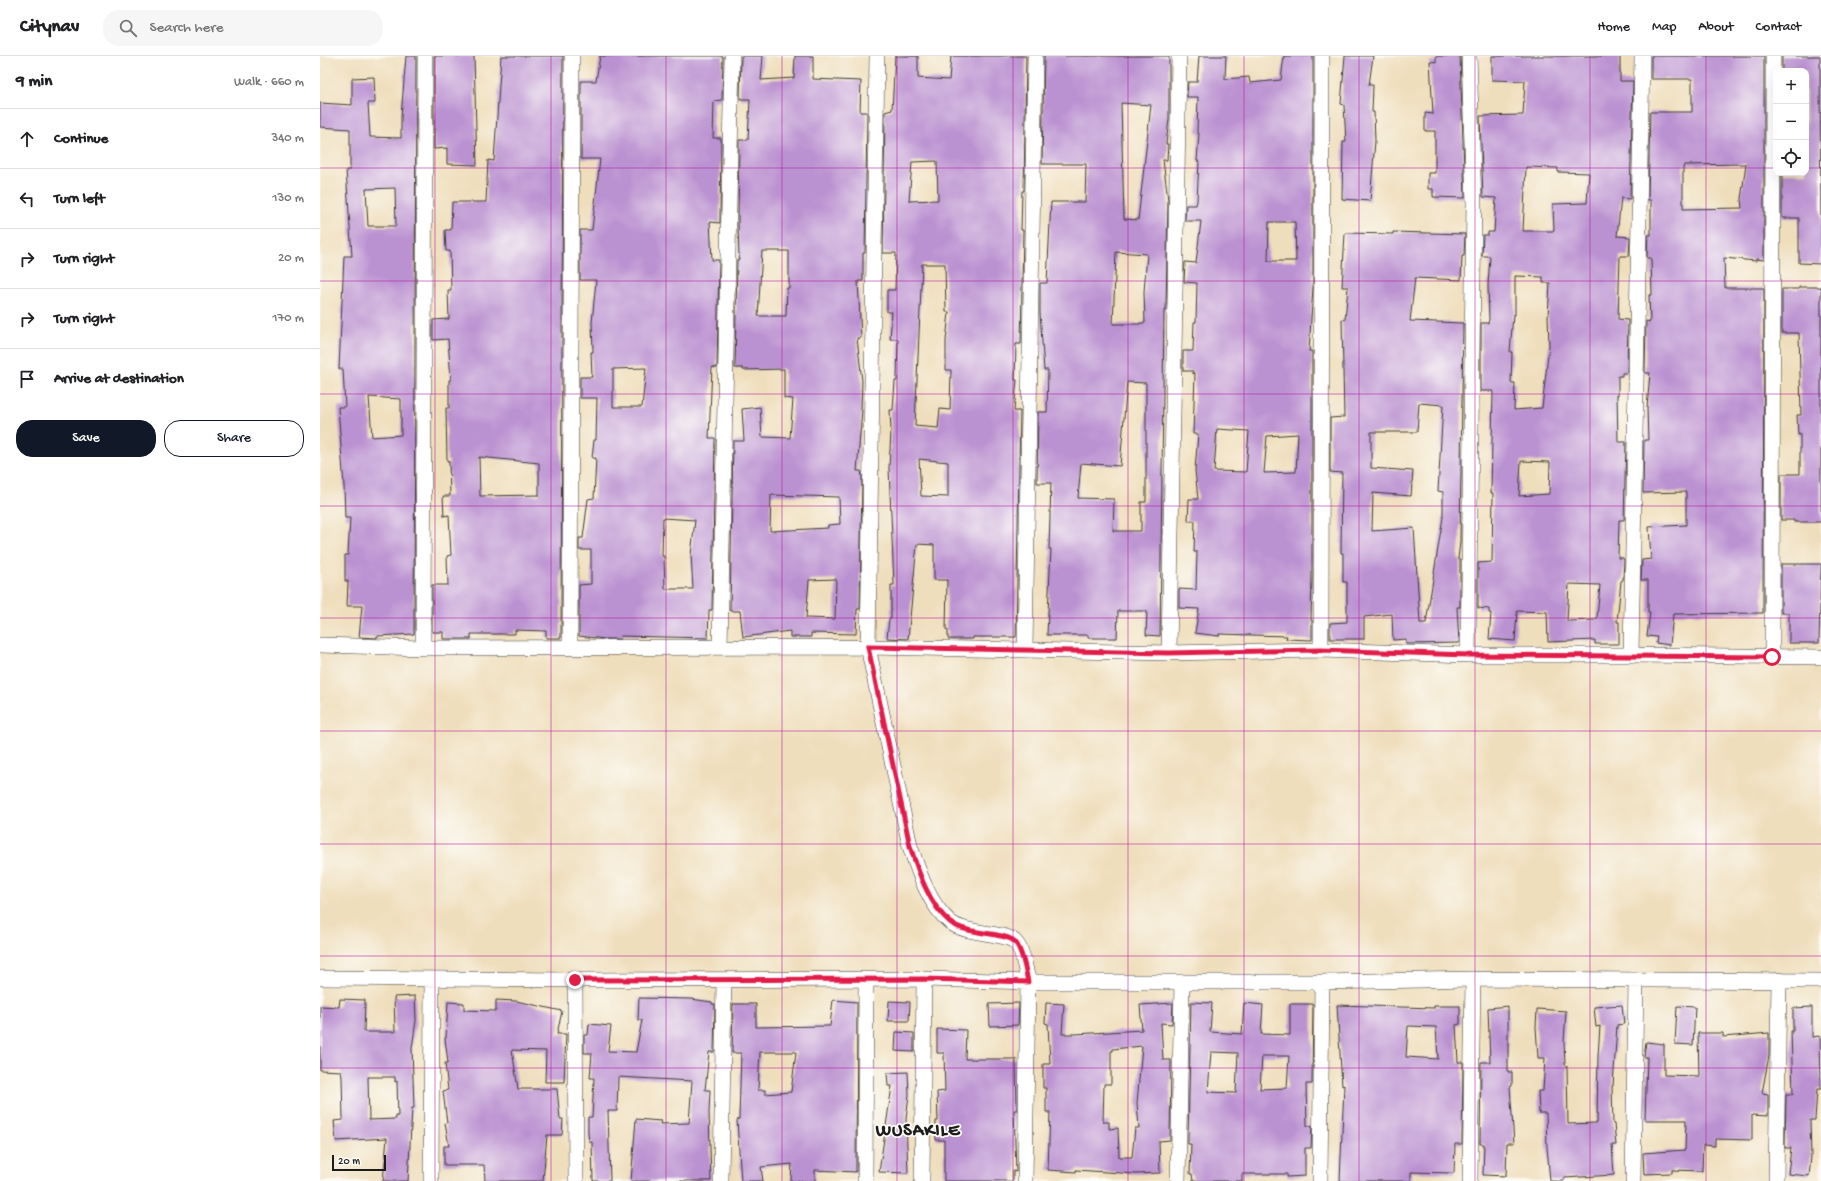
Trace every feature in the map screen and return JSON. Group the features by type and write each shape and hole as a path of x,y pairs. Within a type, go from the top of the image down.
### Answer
{"street":[{"path":"423,648 425,56"},
{"path":"570,646 572,56"},
{"path":"720,647 732,56"},
{"path":"877,56 868,647 910,846 920,878 935,904 950,922 972,931 1006,937 1014,941 1021,954 1028,982 1025,1181"},
{"path":"1025,649 1035,56"},
{"path":"1168,653 1179,56"},
{"path":"1321,650 1322,56"},
{"path":"1468,655 1474,204 1469,56"},
{"path":"1631,655 1642,56"},
{"path":"1772,657 1773,56"},
{"path":"320,645 423,648 570,646 868,647 1168,653 1321,650 1468,655 1821,656"},
{"path":"320,978 575,980 924,979 1028,982 1322,982 1473,979 1821,981"},
{"path":"431,1181 432,978"},
{"path":"922,1181 924,979"},
{"path":"1470,1181 1473,979"},
{"path":"575,980 576,1181"},
{"path":"721,1181 724,980"},
{"path":"865,1181 866,980"},
{"path":"1776,1181 1779,980"},
{"path":"1633,1181 1636,981"},
{"path":"1178,1181 1182,982"},
{"path":"1320,1181 1322,982"}],"building":[{"path":"406,56 416,56 414,634 377,636 377,638 359,637 362,606 347,606 348,581 345,581 345,555 348,555 350,518 345,518 338,407 345,407 343,369 339,369 344,256 352,256 346,170 350,170 350,129 320,127 320,103 352,105 352,78 374,77 375,103 368,103 370,137 401,138 401,117","holes":["395,188 396,226 368,226 366,189","369,397 401,399 401,435 372,437"]},
{"path":"434,56 474,56 477,165 447,164 447,148 434,149"},
{"path":"501,56 563,56 561,638 546,638 546,631 515,630 515,634 471,634 471,639 443,639 443,632 432,632 432,585 448,585 447,556 451,555 449,515 444,516 443,496 450,496 449,461 447,461 446,408 449,408 449,380 451,380 448,339 433,340 433,320 449,319 448,290 451,290 450,251 446,251 445,230 451,230 452,202 486,202 488,160 494,161","holes":["479,457 539,463 539,495 480,496"]},
{"path":"600,56 723,56 722,100 714,101 713,138 721,138 720,223 710,222 712,260 719,260 717,368 712,367 709,438 715,438 712,610 709,610 708,638 621,636 620,639 605,639 579,636 579,585 591,584 591,550 579,550 579,538 583,538 588,499 594,498 596,458 592,458 594,440 596,440 597,398 580,398 580,377 592,377 592,323 596,280 580,280 580,230 592,230 600,159 581,159 581,81 596,81","holes":["646,368 642,407 613,407 613,369","663,518 695,520 691,555 693,589 665,589 664,556 662,556"]},
{"path":"741,56 763,56 761,80 794,78 795,56 813,56 813,79 861,81 860,112 867,112 865,253 863,253 863,281 858,281 861,338 857,338 862,381 862,410 857,471 861,471 862,476 860,609 857,609 856,634 811,633 811,637 790,637 790,631 743,637 740,611 730,611 733,441 744,441 742,409 760,407 762,437 790,438 793,399 784,398 784,369 743,370 743,368 735,368 737,260 739,260 739,140 748,140 750,99 740,99","holes":["762,251 789,251 789,288 787,288 786,316 758,316","771,495 839,497 840,524 828,525 828,528 770,531","836,579 835,619 806,618 809,580"]},
{"path":"895,56 918,56 918,78 949,80 951,56 1026,56 1024,191 1022,191 1021,230 1023,230 1021,344 1016,344 1015,380 1017,380 1014,411 1020,411 1016,637 973,637 973,639 948,639 948,630 946,630 947,580 934,580 934,545 917,544 908,639 887,638 889,619 891,619 891,585 894,585 889,468 891,431 890,410 893,410 895,381 897,381 898,339 890,339 892,312 887,312 887,290 895,290 896,253 883,253 885,112 892,110","holes":["937,161 938,200 909,201 912,162","922,264 945,264 946,312 949,312 946,341 946,370 951,370 950,410 940,409 938,428 915,426","919,459 948,462 948,497 921,496"]},
{"path":"1044,56 1169,56 1169,119 1166,144 1168,144 1167,160 1163,160 1168,200 1166,311 1164,311 1160,636 1146,635 1147,611 1118,611 1117,638 1088,638 1088,635 1047,635 1051,549 1049,549 1051,483 1037,483 1038,412 1047,412 1048,370 1044,370 1040,313 1040,283 1047,283 1051,202 1085,202 1086,164 1042,164","holes":["1121,103 1151,105 1138,220 1124,219","1116,252 1147,254 1144,292 1145,323 1113,324","1127,382 1146,383 1146,502 1141,502 1141,531 1113,531 1114,499 1078,498 1081,463 1120,466"]},
{"path":"1199,56 1226,56 1225,79 1249,77 1250,83 1281,80 1284,56 1313,56 1313,287 1309,351 1312,351 1312,640 1286,639 1287,636 1219,634 1219,636 1195,633 1199,609 1179,608 1179,589 1196,590 1197,552 1194,552 1195,521 1188,521 1189,499 1198,499 1195,470 1198,434 1193,434 1195,373 1193,374 1193,371 1183,371 1183,351 1193,351 1194,322 1196,322 1197,283 1184,282 1185,262 1196,263 1201,221 1185,221 1186,205 1196,205 1197,201 1199,161 1197,161 1199,133 1197,133 1198,97 1187,97 1188,82 1197,82","holes":["1269,222 1295,222 1296,261 1268,261","1217,429 1249,431 1246,472 1214,471","1298,434 1296,472 1264,473 1267,436"]},
{"path":"1345,56 1373,56 1369,85 1373,85 1372,112 1374,112 1375,141 1370,201 1342,199 1343,142 1346,142 1344,105 1341,104"},
{"path":"1436,56 1460,56 1465,198 1433,197 1433,189 1428,189 1428,173 1435,173 1435,131 1425,131 1425,113 1433,114 1430,61 1436,62"},
{"path":"1492,56 1620,56 1620,81 1633,81 1630,199 1621,198 1617,236 1630,237 1629,256 1620,256 1618,319 1628,320 1627,373 1622,373 1622,376 1618,376 1617,395 1618,442 1626,442 1624,520 1619,520 1618,558 1623,558 1624,560 1623,580 1621,581 1617,622 1619,622 1619,644 1595,644 1595,640 1548,642 1547,612 1517,611 1515,641 1489,639 1491,613 1489,613 1489,609 1478,608 1478,563 1492,562 1493,493 1491,493 1493,391 1481,391 1481,323 1488,323 1489,320 1488,285 1490,256 1482,256 1483,235 1488,235 1488,232 1494,232 1496,198 1483,197 1480,116 1523,115 1525,81 1492,80","holes":["1526,167 1558,168 1558,172 1589,173 1587,203 1553,204 1554,231 1523,231","1515,276 1543,277 1543,283 1550,283 1548,316 1549,346 1542,408 1514,410 1515,383 1511,383 1512,352 1510,352 1513,315 1515,315","1521,461 1550,462 1549,494 1519,496","1569,584 1600,585 1597,618 1595,620 1567,621"]},
{"path":"1651,56 1764,56 1764,260 1756,259 1756,261 1724,258 1725,288 1764,288 1763,613 1673,614 1670,645 1656,643 1657,637 1647,636 1650,612 1648,612 1648,580 1641,580 1642,560 1651,559 1649,527 1686,525 1686,492 1643,493 1644,440 1648,440 1647,408 1650,373 1645,373 1646,321 1650,322 1649,295 1652,295 1651,258 1647,258 1648,235 1651,235 1651,200 1648,200 1650,112 1692,112 1692,79 1651,79","holes":["1746,164 1741,199 1742,208 1683,209 1684,165"]},
{"path":"1782,56 1820,56 1821,264 1799,263 1799,218 1782,218 1782,176 1809,176 1809,68 1782,68"},
{"path":"1393,232 1465,234 1461,280 1415,278 1410,321 1463,323 1460,542 1458,559 1460,559 1460,607 1457,607 1459,643 1406,644 1406,639 1393,640 1392,614 1364,617 1364,639 1330,639 1330,623 1347,622 1347,582 1343,582 1343,553 1341,553 1342,473 1330,472 1330,418 1344,417 1342,319 1345,320 1348,287 1342,287 1345,233 1393,234","holes":["1419,403 1443,405 1438,491 1443,492 1443,517 1426,623 1420,623 1414,528 1372,531 1373,493 1411,496 1413,471 1371,468 1371,432 1417,432"]},
{"path":"1799,287 1821,287 1821,522 1794,522 1794,520 1781,520 1781,474 1800,474 1800,434 1798,435 1797,415 1801,415 1799,333 1782,333 1782,289 1799,289"},
{"path":"1781,564 1821,564 1819,643 1789,643 1789,613 1781,613"},
{"path":"415,996 416,1020 412,1048 414,1108 412,1108 408,1181 383,1181 387,1138 336,1141 334,1121 343,1120 341,1071 320,1070 320,1006 339,1007 340,999 365,1000 364,1032 395,1032 394,997","holes":["368,1077 395,1077 395,1082 397,1081 398,1116 396,1116 396,1119 369,1120"]},
{"path":"639,998 691,999 712,1002 712,1004 715,1004 714,1052 709,1052 705,1090 710,1090 709,1113 711,1181 631,1181 636,1119 661,1121 660,1124 689,1123 692,1081 618,1077 617,1111 608,1111 610,1181 593,1181 592,1142 589,1142 588,1117 592,1117 594,1078 590,1078 592,1053 584,1053 584,1035 588,1035 589,1024 611,1026 608,1051 636,1052 642,1020 638,1020"},
{"path":"496,1000 516,1001 562,1011 557,1034 566,1034 564,1082 545,1082 546,1051 512,1050 518,1089 557,1089 560,1119 563,1119 562,1135 547,1135 543,1181 485,1181 484,1165 444,1165 444,1146 449,1146 445,1123 447,1123 443,1091 448,1090 445,1063 448,1063 445,1038 448,1002 464,1003 464,1010 496,1011"},
{"path":"833,1000 857,1002 856,1172 815,1170 815,1181 791,1181 792,1164 761,1167 763,1181 741,1181 737,1120 739,1119 741,1053 732,1053 733,1004 756,1004 756,1027 830,1026","holes":["760,1052 796,1052 791,1092 765,1094 765,1090 758,1090"]},
{"path":"889,1001 910,1002 909,1021 888,1021"},
{"path":"1191,1002 1212,1003 1210,1032 1242,1034 1244,1003 1263,1005 1261,1034 1290,1035 1290,1004 1313,1004 1312,1084 1306,1084 1307,1126 1312,1126 1311,1148 1305,1148 1305,1176 1287,1177 1287,1174 1242,1174 1242,1181 1193,1181 1192,1174 1190,1174 1191,1144 1188,1144","holes":["1211,1052 1238,1053 1236,1093 1208,1092","1262,1056 1289,1056 1287,1088 1260,1089"]},
{"path":"1019,1003 1018,1025 990,1026 989,1004"},
{"path":"1046,1003 1064,1004 1062,1034 1142,1030 1140,1005 1173,1003 1172,1024 1161,1023 1163,1060 1171,1060 1170,1140 1159,1141 1160,1173 1136,1174 1076,1170 1076,1172 1048,1170 1050,1112 1046,1112 1046,1088 1043,1088 1043,1064 1050,1064 1048,1024 1045,1023","holes":["1142,1046 1137,1103 1139,1128 1135,1128 1132,1157 1119,1157 1118,1128 1109,1129 1109,1122 1103,1122 1104,1084 1111,1084 1111,1051 1113,1051 1113,1049"]},
{"path":"1337,1005 1434,1008 1434,1006 1460,1006 1460,1024 1456,1025 1458,1062 1463,1062 1462,1144 1455,1144 1454,1173 1411,1172 1411,1181 1340,1181 1344,1085 1342,1086","holes":["1408,1026 1436,1027 1438,1059 1406,1057"]},
{"path":"1622,1005 1624,1024 1617,1025 1612,1086 1613,1124 1616,1145 1612,1145 1614,1175 1564,1178 1564,1181 1550,1181 1546,1113 1539,1113 1538,1091 1543,1091 1545,1058 1538,1058 1536,1027 1537,1009 1566,1011 1564,1041 1565,1065 1567,1066 1568,1124 1597,1123 1600,1026 1596,1027 1594,1007"},
{"path":"1508,1006 1508,1072 1512,1072 1512,1086 1510,1087 1514,1143 1507,1143 1506,1176 1483,1175 1484,1144 1480,1144 1481,1062 1490,1062 1488,1008"},
{"path":"1677,1006 1695,1007 1693,1045 1675,1044"},
{"path":"1812,1007 1812,1037 1820,1036 1821,1089 1817,1089 1815,1120 1810,1120 1811,1157 1809,1176 1788,1174 1791,1148 1785,1148 1786,1094 1793,1094 1791,1031 1793,1031 1793,1008"},
{"path":"937,1029 966,1030 965,1059 1016,1059 1017,1110 1014,1110 1016,1172 1013,1171 1013,1181 944,1181 944,1140 936,1140 936,1121 938,1121 937,1092 945,1091 944,1053 937,1053"},
{"path":"896,1032 914,1033 914,1052 895,1051"},
{"path":"1698,1033 1723,1033 1723,1037 1769,1033 1769,1056 1762,1093 1768,1094 1768,1116 1752,1115 1752,1140 1715,1139 1715,1146 1703,1145 1702,1171 1672,1170 1672,1173 1644,1174 1643,1153 1685,1150 1686,1120 1645,1120 1647,1057 1644,1057 1646,1042 1664,1044 1664,1075 1699,1076"},
{"path":"908,1072 909,1095 906,1119 908,1173 879,1172 892,1086 888,1086 887,1073"}],"district":[{"name":"WUSAKILE","path":"918,1129"}],"route":[{"path":"575,980 924,979 1028,982 1021,954 1014,941 1006,937 972,931 950,922 935,904 920,878 910,846 868,647 1168,653 1321,650 1468,655 1772,657"}]}
